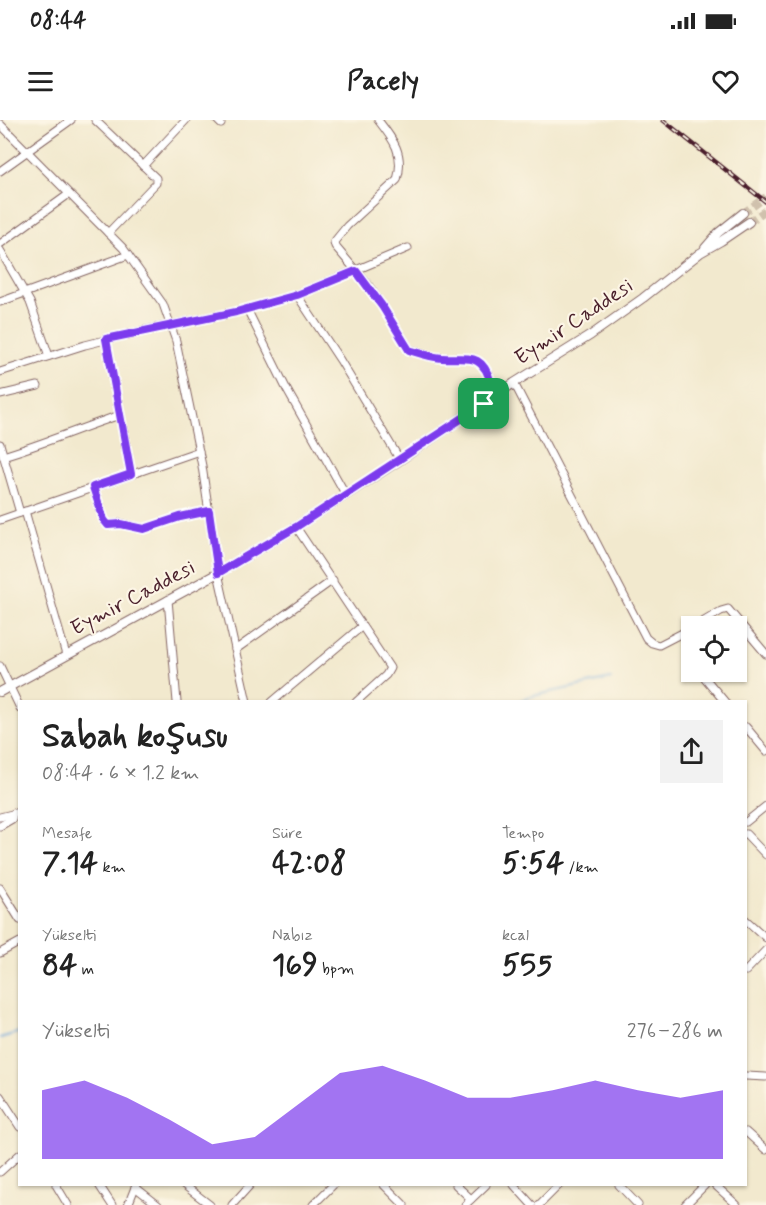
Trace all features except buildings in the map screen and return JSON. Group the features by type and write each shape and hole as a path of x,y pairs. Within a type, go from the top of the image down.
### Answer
{"main road":[{"name":"Eymir Caddesi","path":"700,253 718,233 743,213"},
{"name":"Eymir Caddesi","path":"0,692 218,573 296,527 600,329 700,253 749,222"}],"street":[{"path":"0,171 71,120"},
{"path":"95,120 156,178 156,183 108,233"},
{"path":"143,166 186,120"},
{"path":"378,120 395,142 399,174 394,184 348,226 334,242 335,246 382,306 409,350 438,358 473,358 483,364 491,383 484,404"},
{"path":"0,124 128,255 163,304 176,341 199,451 218,573 247,700"},
{"path":"0,244 69,194"},
{"path":"0,372 106,339 247,309 297,295 408,248"},
{"path":"0,250 30,302 49,356"},
{"path":"0,302 128,255"},
{"path":"297,295 340,360 400,460"},
{"path":"247,309 287,390 346,495"},
{"path":"106,339 131,474"},
{"path":"514,383 646,638 659,645 681,634"},
{"path":"0,395 38,386"},
{"path":"3,456 42,445 91,424 120,416"},
{"path":"0,444 66,655"},
{"path":"0,520 199,451"},
{"path":"93,487 104,520 108,525 121,524 144,529 180,517 209,511"},
{"path":"296,527 390,668 386,675 358,700"},
{"path":"235,650 333,580"},
{"path":"168,600 177,700"},
{"path":"713,616 728,609 734,616"},
{"path":"274,700 362,627"},
{"path":"747,632 766,654"},
{"path":"0,666 18,704"},
{"path":"708,682 723,700"},
{"path":"747,728 766,751"},
{"path":"747,821 766,806"},
{"path":"0,817 17,812"},
{"path":"0,826 12,819 17,812"},
{"path":"747,835 766,855"},
{"path":"1,890 18,917"},
{"path":"747,921 766,938"},
{"path":"0,953 18,943"},
{"path":"747,969 766,950"},
{"path":"747,1076 766,1077"},
{"path":"0,1096 18,1124"},
{"path":"747,1133 766,1150"},
{"path":"0,1172 18,1156"},
{"path":"57,1186 68,1205"},
{"path":"100,1186 112,1205"},
{"path":"128,1205 135,1186 158,1205"},
{"path":"187,1186 210,1205"},
{"path":"232,1205 249,1186"},
{"path":"313,1205 331,1186"},
{"path":"385,1186 404,1205"},
{"path":"457,1186 471,1199"},
{"path":"465,1205 485,1186"},
{"path":"515,1186 532,1205"},
{"path":"539,1205 558,1186"},
{"path":"620,1186 638,1205"},
{"path":"685,1205 704,1186"},
{"path":"716,1186 737,1205"}],"waterway":[{"path":"522,700 611,679"},
{"path":"0,1038 18,1033"}],"tunnel":[{"path":"743,213 766,197"},
{"path":"749,222 766,210"}],"railway":[{"path":"663,120 766,202"}],"route":[{"path":"356,271 369,286 409,350 438,358 473,358 483,364 491,383 484,404 296,527 218,573 209,511 180,517 144,529 134,525 108,525 104,520 93,487 131,474 106,339 236,312 297,295 356,271"}]}
